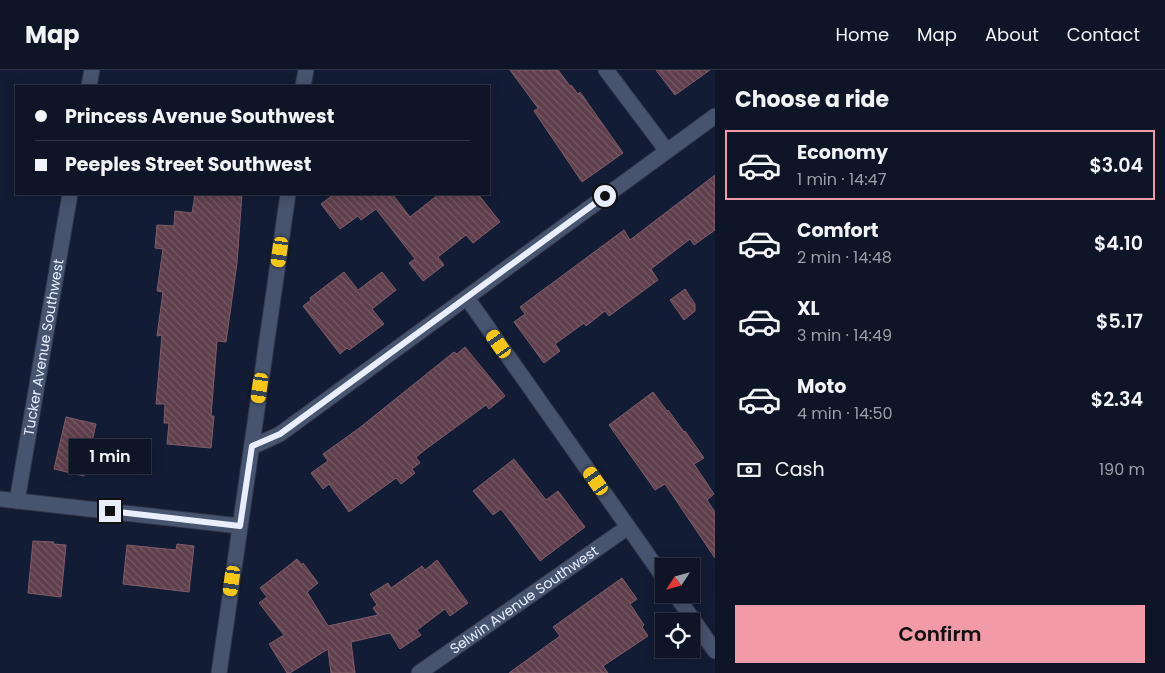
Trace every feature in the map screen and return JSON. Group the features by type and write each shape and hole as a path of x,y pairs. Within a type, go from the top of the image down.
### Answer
{"street":[{"path":"89,85 92,70"},
{"path":"303,85 306,70"},
{"path":"606,70 667,151"},
{"path":"252,446 280,434 715,116"},
{"name":"Tucker Avenue Southwest","path":"17,500 70,195"},
{"path":"219,673 288,195"},
{"path":"467,298 655,565"},
{"path":"0,499 240,526"},
{"name":"Selwin Avenue Southwest","path":"419,673 628,527"},
{"path":"681,603 715,650"}],"building":[{"path":"510,70 558,70 578,94 580,92 623,153 582,182 534,111 538,108"},
{"path":"656,70 710,70 675,95"},
{"path":"715,175 715,230 694,245 690,239 651,269 658,280 609,316 605,311 586,326 584,323 555,344 560,351 544,363 514,322 525,314 520,307 624,230 630,240"},
{"path":"195,195 242,195 237,263 226,342 217,341 211,416 214,416 211,448 167,444 169,423 164,423 165,404 156,404 162,335 157,336 163,292 157,291 163,249 155,248 157,225 174,226 175,211 192,213"},
{"path":"333,195 393,195 410,217 438,195 479,195 500,222 473,243 466,235 438,257 444,265 423,281 409,263 415,259 376,209 361,220 358,216 340,229 321,204"},
{"path":"344,272 358,290 382,272 396,290 372,309 384,324 349,350 347,348 340,354 303,306 311,300 310,298"},
{"path":"685,289 695,304 695,311 684,320 670,300"},
{"path":"465,347 505,396 489,409 486,405 416,457 420,463 412,469 415,473 401,484 396,478 349,512 329,484 323,489 311,473 328,461 323,454 358,429 454,352 457,354"},
{"path":"653,392 704,458 694,464 714,494 707,500 715,512 715,558 665,484 655,490 609,425"},
{"path":"66,417 96,424 84,476 54,469"},
{"path":"514,459 546,500 558,491 585,527 540,561 501,509 493,515 473,491"},
{"path":"33,541 54,542 53,544 66,545 61,597 28,593"},
{"path":"177,544 194,546 189,592 123,584 127,545 176,550"},
{"path":"297,559 302,565 303,563 318,583 307,592 328,626 378,615 373,608 377,605 370,594 388,583 391,588 422,566 425,570 437,560 468,603 450,616 445,609 417,630 421,635 400,649 390,633 351,642 355,673 331,673 328,649 290,673 287,673 269,644 284,635 259,603 267,597 260,588"},
{"path":"622,578 637,599 630,604 644,625 642,627 648,636 603,666 608,673 509,673 560,636 553,627"}],"route":[{"path":"110,511 240,526 252,446 280,434 605,196"}]}
